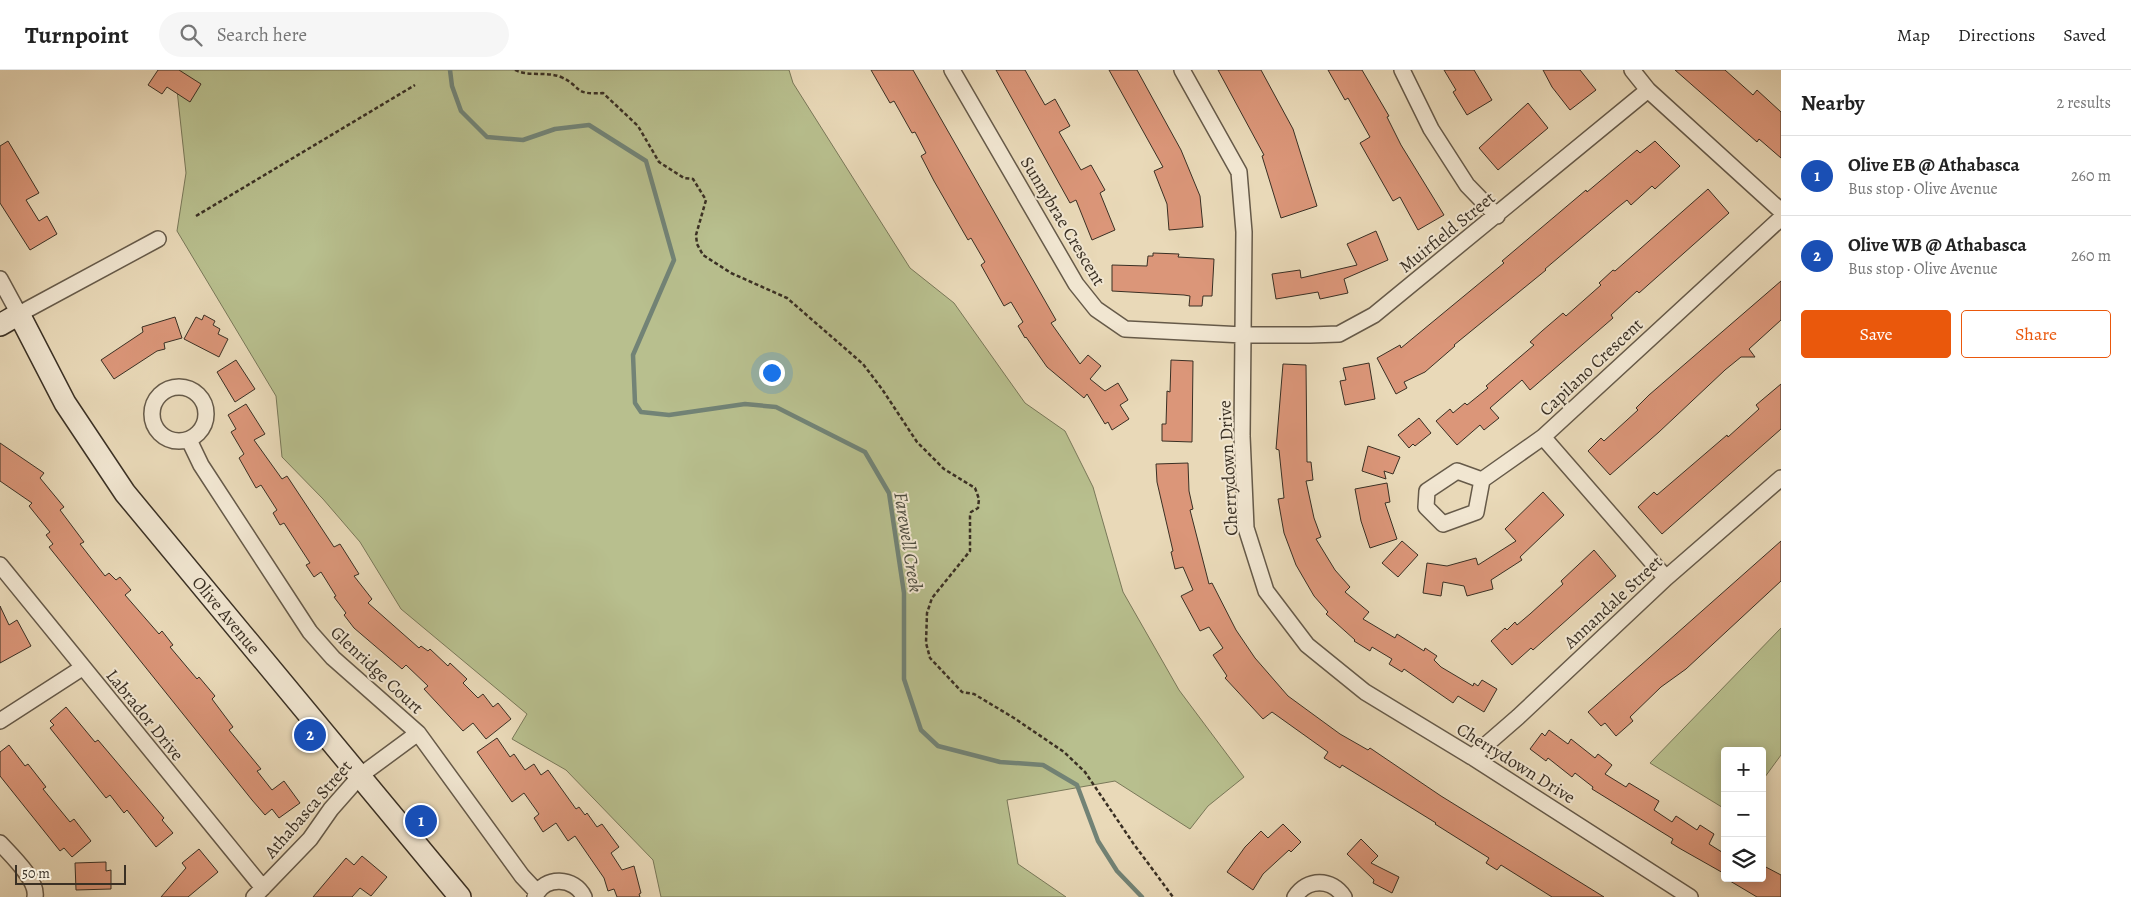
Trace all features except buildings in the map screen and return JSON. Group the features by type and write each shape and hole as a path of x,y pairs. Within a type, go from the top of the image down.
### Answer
{"main road":[{"path":"0,325 19,314"},
{"name":"Olive Avenue","path":"19,314 65,403 125,493 167,546 361,775 460,897"}],"street":[{"name":"Sunnybrae Crescent","path":"952,70 1076,284 1096,309 1125,330 1243,336"},
{"name":"Cherrydown Drive","path":"1182,70 1239,172 1244,232 1242,436 1246,528 1266,591 1307,645 1365,692 1472,757 1690,897"},
{"path":"1402,70 1431,129 1452,161 1468,185 1498,216"},
{"path":"1632,70 1648,90 1781,211"},
{"name":"Muirfield Street","path":"1243,336 1339,334 1374,316 1498,216 1648,90"},
{"name":"Capilano Crescent","path":"1666,578 1543,437 1781,218"},
{"path":"0,279 19,314 158,239"},
{"path":"1482,480 1543,437"},
{"name":"Glenridge Court","path":"189,440 201,465 310,632 333,658 418,733 536,895 551,882 560,881 576,886 584,897"},
{"name":"Annandale Street","path":"1472,757 1518,717 1666,578 1781,478"},
{"name":"Labrador Drive","path":"0,565 258,893"},
{"path":"0,721 82,668"},
{"name":"Athabasca Street","path":"258,893 310,839 331,809 361,775 418,733"},
{"path":"0,843 26,872 36,892 36,897"},
{"path":"1294,897 1302,888 1319,882 1337,888 1344,897"}],"path":[{"path":"515,70 522,74 542,74 562,78 584,94 603,93 613,102 638,126 659,162 684,178 693,179 706,200 696,235 697,244 703,255 731,273 787,298 863,364 918,442 944,469 975,488 979,499 978,508 970,516 970,551 932,598 927,613 926,643 930,658 962,692 974,694 1014,718 1064,752 1085,772 1133,843 1173,897"},
{"path":"196,216 414,84"}],"green space":[{"path":"167,70 789,70 793,83 910,268 954,303 1025,403 1065,431 1093,487 1123,592 1179,690 1244,777 1208,806 1190,829 1115,781 1007,800 1018,864 1066,897 661,897 653,860 566,770 512,739 527,714 401,609 360,542 323,499 282,457 276,396 177,231 186,173 177,90"},
{"path":"1781,628 1781,755 1766,776 1766,747 1721,747 1721,807 1650,763"}],"waterway":[{"name":"Farewell Creek","path":"450,70 452,86 461,111 487,137 523,140 555,129 589,125 646,161 674,260 633,355 635,403 641,412 669,415 745,404 776,407 865,452 889,493 904,593 904,679 921,730 938,746 1000,762 1043,765 1077,785 1098,841 1117,871 1142,897"}],"place":[{"name":"Olive WB @ Athabasca","path":"310,735"},
{"name":"Olive EB @ Athabasca","path":"421,821"}]}
